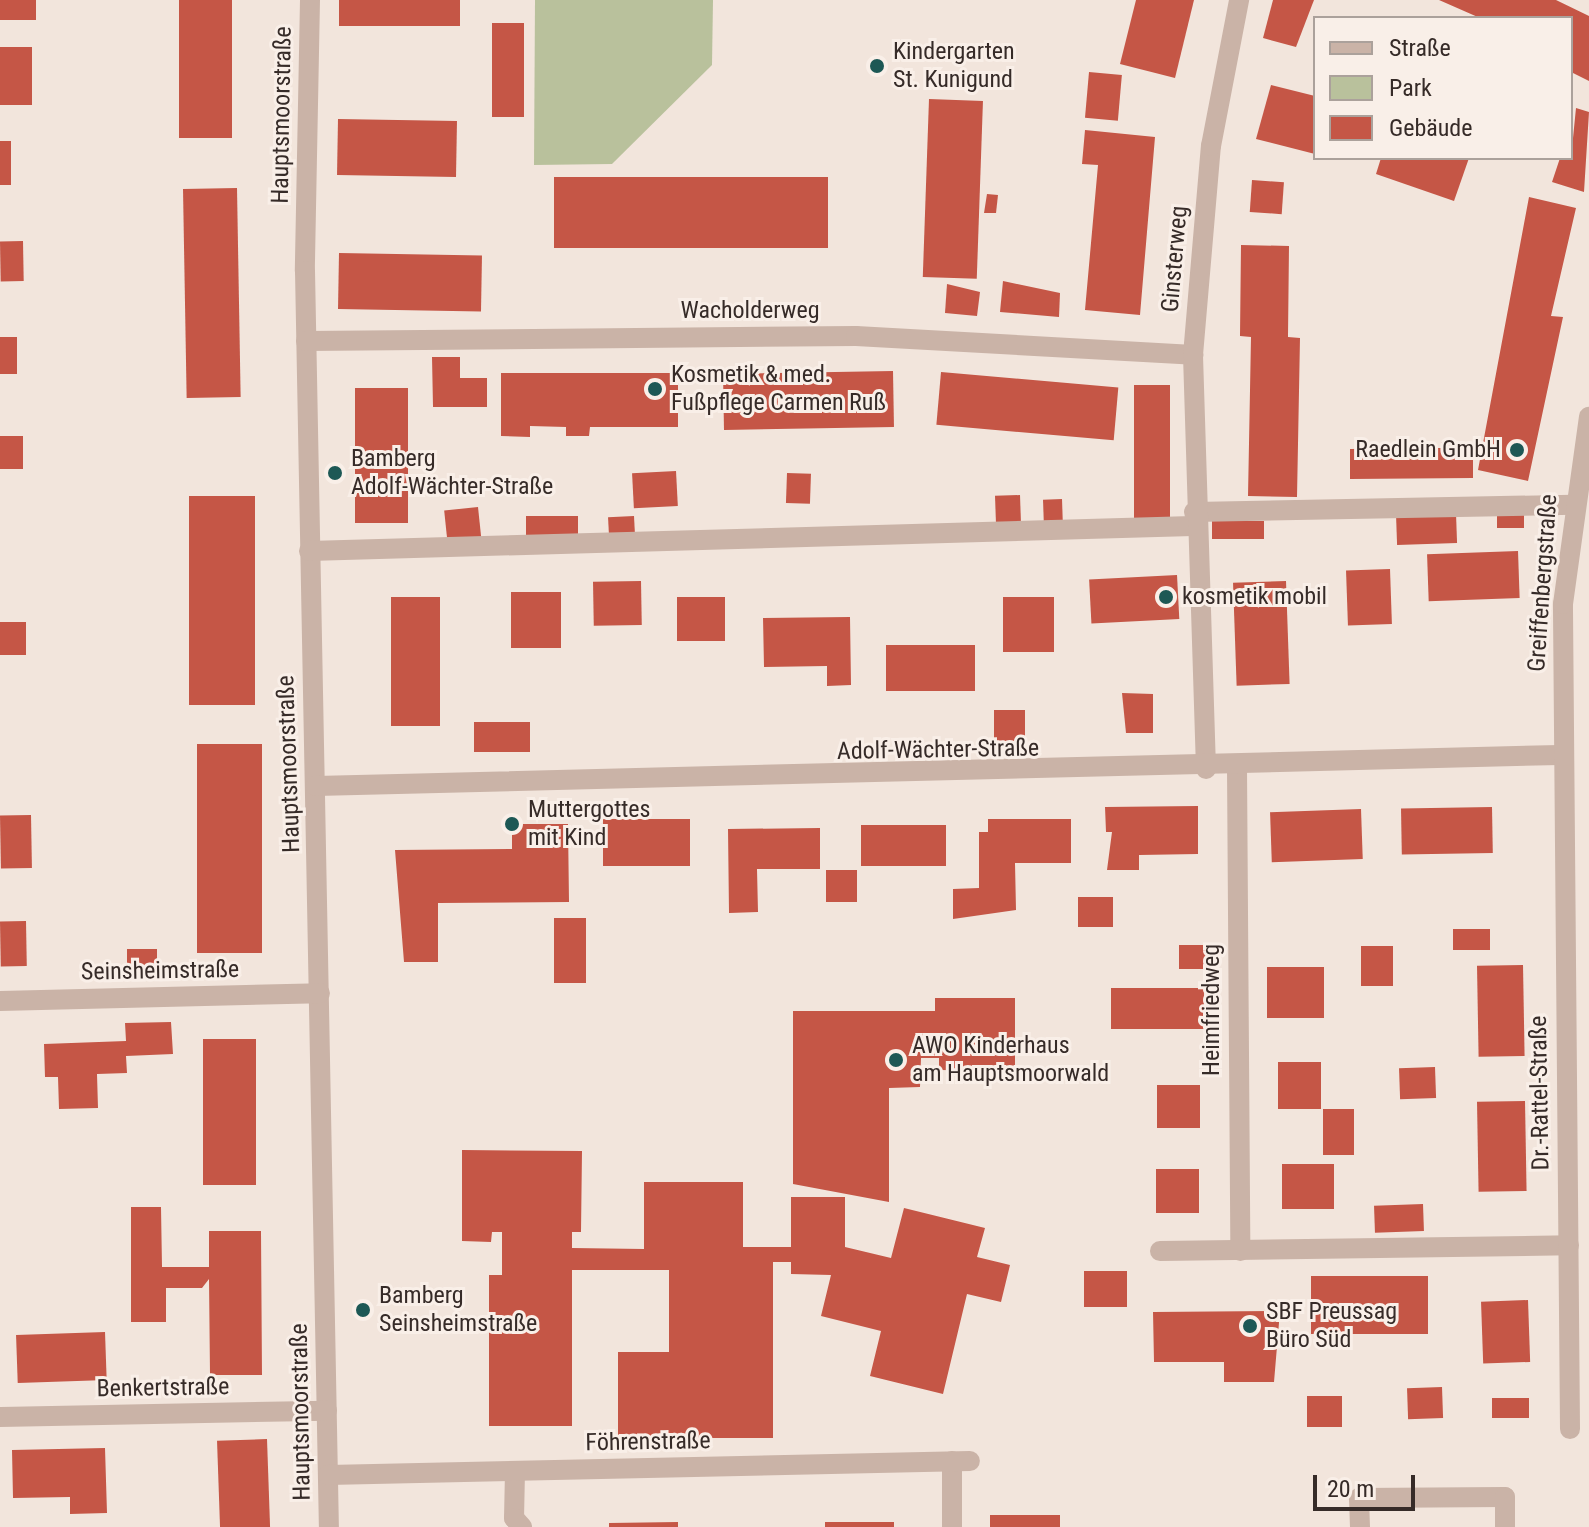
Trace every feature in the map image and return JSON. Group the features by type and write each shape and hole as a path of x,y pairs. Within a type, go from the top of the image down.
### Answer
{"street":[{"name":"Hauptsmoorstraße","path":"310,0 306,341 329,1527"},
{"name":"Ginsterweg","path":"1206,769 1202,542 1194,519 1193,355 1211,146 1239,0"},
{"name":"Wacholderweg","path":"306,341 856,336 1193,355"},
{"name":"Greiffenbergstraße","path":"1560,755 1573,505 1589,417"},
{"path":"309,551 1573,505"},
{"name":"Adolf-Wächter-Straße","path":"316,786 1206,769 1560,755"},
{"name":"Dr.-Rattel-Straße","path":"1560,755 1570,1429"},
{"name":"Heimfriedweg","path":"1237,768 1240,1251"},
{"name":"Seinsheimstraße","path":"0,1001 320,993"},
{"path":"1160,1251 1569,1245"},
{"name":"Benkertstraße","path":"0,1417 327,1411"},
{"name":"Föhrenstraße","path":"328,1475 961,1461 952,1527"},
{"path":"515,1471 514,1518 522,1527"},
{"path":"1360,1527 1359,1498 1505,1497 1505,1527"}],"green space":[{"path":"535,0 713,0 712,65 612,164 534,165"}],"building":[{"path":"0,0 36,0 36,20 0,20"},
{"path":"179,0 232,0 232,138 179,138"},
{"path":"339,0 460,0 460,26 339,26"},
{"path":"1136,0 1194,0 1175,78 1120,64"},
{"path":"1273,0 1314,0 1296,47 1263,38"},
{"path":"1439,0 1556,0 1589,16 1589,81 1573,73 1573,16 1475,16"},
{"path":"492,23 524,23 524,117 492,117"},
{"path":"0,47 32,47 32,105 0,105"},
{"path":"1089,72 1122,75 1118,121 1085,118"},
{"path":"1271,85 1313,96 1313,153 1256,139"},
{"path":"929,99 983,101 977,279 923,277"},
{"path":"1576,108 1589,112 1584,192 1552,182 1559,160 1573,160"},
{"path":"338,119 457,121 456,177 337,175"},
{"path":"1085,130 1155,137 1140,315 1085,310 1098,165 1082,164"},
{"path":"0,141 11,141 11,185 0,185"},
{"path":"1380,160 1468,160 1454,201 1376,174"},
{"path":"554,177 828,177 828,248 554,248"},
{"path":"1252,180 1284,182 1282,214 1250,212"},
{"path":"237,188 241,397 187,398 183,189"},
{"path":"987,194 998,195 996,213 984,213"},
{"path":"1529,197 1576,208 1551,316 1563,317 1528,481 1478,470"},
{"path":"0,241 23,241 24,281 1,281"},
{"path":"1241,245 1289,246 1288,337 1300,338 1297,497 1248,496 1251,337 1240,336"},
{"path":"339,253 482,255 481,311 338,309"},
{"path":"1003,281 1060,293 1059,317 1000,312"},
{"path":"947,284 980,292 977,316 945,313"},
{"path":"0,337 17,337 17,374 0,374"},
{"path":"432,357 460,357 460,378 487,378 487,407 433,407"},
{"path":"893,371 894,427 724,430 723,374"},
{"path":"941,372 1118,388 1114,440 936,425"},
{"path":"501,373 678,373 678,427 590,427 589,436 566,436 566,427 530,426 530,437 501,436"},
{"path":"1134,385 1170,385 1170,520 1134,520"},
{"path":"355,388 408,388 408,523 355,523"},
{"path":"0,436 23,436 23,469 0,469"},
{"path":"1441,442 1473,442 1473,478 1350,479 1350,449 1441,448"},
{"path":"676,471 678,506 634,508 632,473"},
{"path":"787,473 811,474 810,504 786,503"},
{"path":"1020,495 1021,526 996,527 995,496"},
{"path":"189,496 255,496 255,705 189,705"},
{"path":"1062,499 1063,524 1044,525 1043,500"},
{"path":"478,507 481,538 447,541 444,511"},
{"path":"1456,513 1457,543 1397,545 1396,515"},
{"path":"1497,514 1524,514 1524,528 1497,528"},
{"path":"526,516 578,516 578,535 526,535"},
{"path":"634,516 635,534 609,535 608,517"},
{"path":"1212,521 1264,521 1264,539 1212,539"},
{"path":"1518,551 1520,598 1429,601 1427,554"},
{"path":"1390,569 1392,624 1348,626 1346,571"},
{"path":"1177,575 1179,619 1091,624 1089,580"},
{"path":"641,581 642,625 594,626 593,582"},
{"path":"1286,581 1290,684 1237,686 1233,583"},
{"path":"511,592 561,592 561,648 511,648"},
{"path":"391,597 440,597 440,726 391,726"},
{"path":"677,597 725,597 725,641 677,641"},
{"path":"1003,597 1054,597 1054,652 1003,652"},
{"path":"850,617 851,685 827,686 827,666 764,667 763,618"},
{"path":"0,622 26,622 26,655 0,655"},
{"path":"886,645 975,645 975,691 886,691"},
{"path":"1122,693 1153,694 1153,733 1126,733"},
{"path":"994,710 1025,710 1025,741 994,741"},
{"path":"474,722 530,722 530,752 474,752"},
{"path":"197,744 262,744 262,953 197,953"},
{"path":"1198,806 1198,854 1139,855 1139,870 1107,870 1112,832 1106,832 1105,807"},
{"path":"1492,807 1493,853 1402,855 1401,809"},
{"path":"1361,809 1363,859 1272,862 1270,812"},
{"path":"31,815 32,868 1,869 0,816"},
{"path":"603,819 690,819 690,866 603,866"},
{"path":"988,819 1071,819 1071,863 1015,863 1016,910 953,919 953,889 979,888 979,832 988,832"},
{"path":"512,824 568,824 569,902 438,903 438,962 404,962 395,850 512,849"},
{"path":"861,825 946,825 946,866 861,866"},
{"path":"820,828 820,869 757,869 758,912 729,913 728,829"},
{"path":"826,870 857,870 857,902 826,902"},
{"path":"1078,897 1113,897 1113,927 1078,927"},
{"path":"554,918 586,918 586,983 554,983"},
{"path":"0,921 26,921 27,966 1,966"},
{"path":"1453,929 1490,929 1490,950 1453,950"},
{"path":"1179,945 1210,945 1210,969 1179,969"},
{"path":"1361,946 1393,946 1393,986 1361,986"},
{"path":"127,949 157,949 157,974 127,974"},
{"path":"1523,965 1525,1056 1479,1057 1477,966"},
{"path":"1267,967 1324,967 1324,1018 1267,1018"},
{"path":"1111,988 1204,988 1204,1029 1111,1029"},
{"path":"935,998 1015,998 1015,1071 939,1070 939,1058 921,1058 920,1087 889,1088 889,1202 793,1184 793,1011 935,1011"},
{"path":"171,1022 173,1054 126,1056 127,1073 97,1074 98,1108 59,1109 58,1077 45,1077 44,1044 126,1041 125,1023"},
{"path":"203,1039 256,1039 256,1185 203,1185"},
{"path":"1278,1062 1321,1062 1321,1109 1278,1109"},
{"path":"1435,1067 1436,1098 1400,1099 1399,1068"},
{"path":"1157,1085 1200,1085 1200,1128 1157,1128"},
{"path":"1525,1101 1527,1191 1479,1192 1477,1102"},
{"path":"1323,1109 1354,1109 1354,1155 1323,1155"},
{"path":"462,1150 582,1151 581,1232 572,1232 572,1248 644,1249 644,1182 743,1182 743,1247 791,1247 791,1197 845,1197 845,1247 891,1258 904,1208 985,1228 977,1257 1010,1265 1001,1302 967,1294 943,1394 870,1376 881,1331 821,1316 831,1275 791,1274 791,1262 773,1262 773,1438 618,1438 618,1352 669,1352 669,1270 572,1270 572,1426 489,1426 489,1275 502,1275 502,1232 492,1232 491,1242 462,1241"},
{"path":"1282,1164 1334,1164 1334,1209 1282,1209"},
{"path":"1156,1169 1199,1169 1199,1213 1156,1213"},
{"path":"1423,1204 1424,1231 1375,1233 1374,1206"},
{"path":"131,1207 161,1207 162,1267 209,1267 209,1231 261,1231 262,1375 210,1375 209,1279 202,1288 166,1288 166,1322 131,1322"},
{"path":"1084,1271 1127,1271 1127,1307 1084,1307"},
{"path":"1311,1276 1428,1276 1428,1334 1311,1334"},
{"path":"1528,1300 1530,1362 1483,1364 1481,1302"},
{"path":"1280,1311 1274,1382 1224,1382 1224,1362 1154,1362 1153,1312"},
{"path":"105,1332 107,1380 18,1383 16,1335"},
{"path":"1442,1387 1443,1418 1408,1419 1407,1388"},
{"path":"1307,1396 1342,1396 1342,1427 1307,1427"},
{"path":"1492,1398 1529,1398 1529,1418 1492,1418"},
{"path":"267,1439 270,1527 220,1527 217,1441"},
{"path":"105,1448 107,1513 70,1514 70,1497 13,1498 12,1450"},
{"path":"990,1515 1060,1515 1060,1527 990,1527"},
{"path":"678,1522 678,1527 609,1527 609,1523"},
{"path":"825,1522 894,1522 894,1527 825,1527"}],"place":[{"name":"Kindergarten St. Kunigund","path":"877,66"},
{"name":"Kosmetik & med. Fußpflege Carmen Ruß","path":"655,389"},
{"name":"Raedlein GmbH","path":"1517,450"},
{"name":"Bamberg Adolf-Wächter-Straße","path":"335,473"},
{"name":"kosmetik mobil","path":"1166,597"},
{"name":"Muttergottes mit Kind","path":"512,824"},
{"name":"AWO Kinderhaus am Hauptsmoorwald","path":"896,1060"},
{"name":"Bamberg Seinsheimstraße","path":"363,1310"},
{"name":"SBF Preussag Büro Süd","path":"1250,1326"}]}
